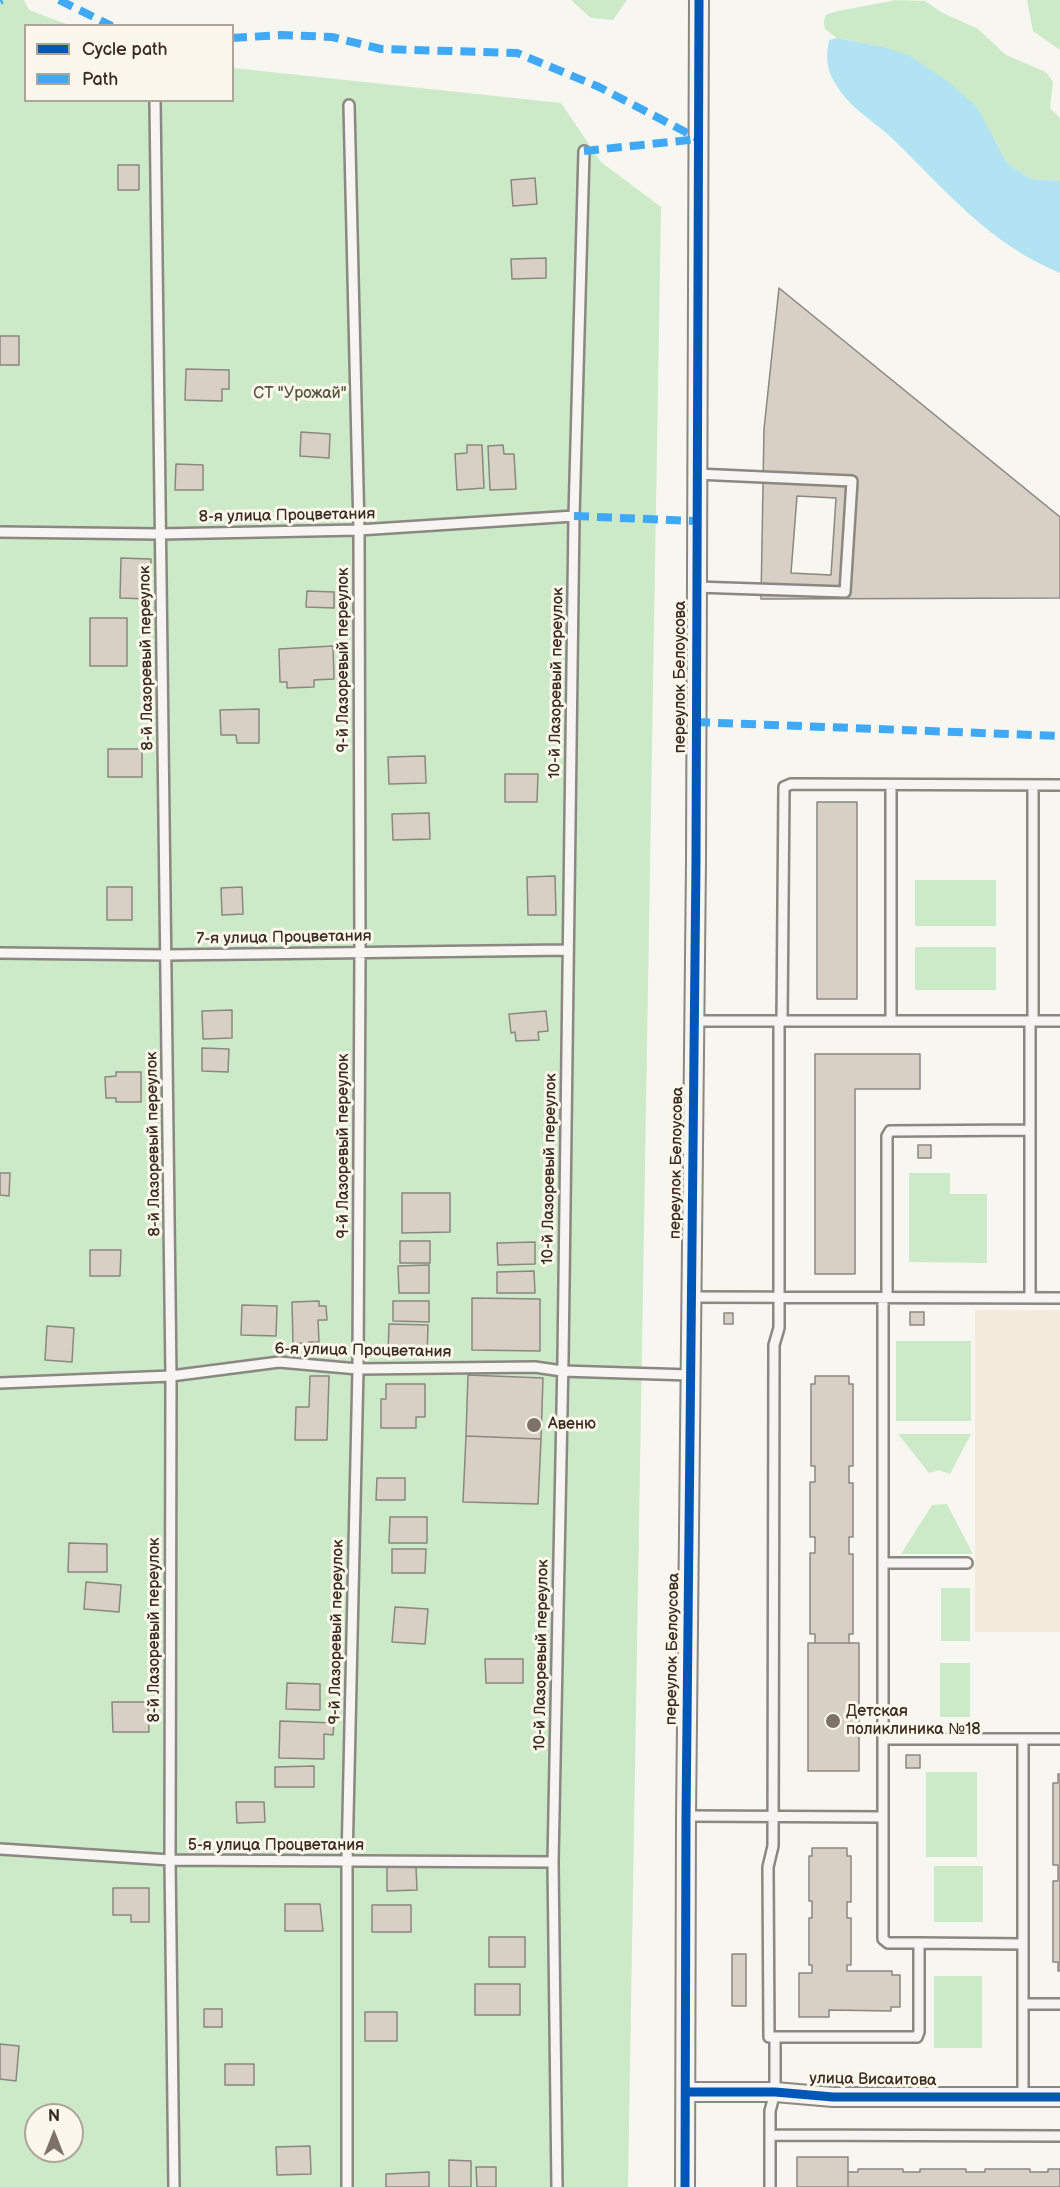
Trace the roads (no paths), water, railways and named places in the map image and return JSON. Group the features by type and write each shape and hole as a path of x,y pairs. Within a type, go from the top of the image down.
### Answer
{"street":[{"name":"переулок Белоусова","path":"685,2187 699,0"},
{"name":"улица Висаитова","path":"687,2092 775,2092 834,2097 1060,2097"}],"lane":[{"name":"8-й Лазоревый переулок","path":"154,102 167,955 171,1376 170,1860 174,2187"},
{"name":"9-й Лазоревый переулок","path":"347,2187 347,1861 358,1369 360,952 359,530 349,105"},
{"name":"10-й Лазоревый переулок","path":"557,2187 553,1862 574,516 584,151"},
{"path":"696,474 852,481 845,592 696,587"},
{"name":"8-я улица Процветания","path":"0,532 160,534 359,530 574,516"},
{"path":"919,1943 919,2032 917,2037 775,2038 767,2033 768,1867 774,1846 774,1345 778,1328 784,787 791,784 1060,784"},
{"path":"891,784 891,1021"},
{"path":"1030,1298 1033,784"},
{"name":"7-я улица Процветания","path":"0,953 167,955 567,950"},
{"path":"694,1021 1060,1021"},
{"path":"1023,1944 888,1943 883,1939 885,1298 887,1136 890,1131 1030,1130"},
{"path":"691,1297 1060,1298"},
{"name":"6-я улица Процветания","path":"0,1383 171,1376 279,1362 358,1369 535,1367 562,1371 690,1375"},
{"path":"883,1563 967,1563"},
{"path":"883,1739 1060,1739"},
{"path":"1023,1739 1023,2097"},
{"path":"686,1816 883,1817"},
{"name":"5-я улица Процветания","path":"0,1849 170,1860 553,1862"},
{"path":"1023,2004 1060,2004"},
{"path":"770,2187 770,2111 775,2092 775,2038"},
{"path":"770,2135 1060,2136"}],"water":[{"path":"837,38 884,47 912,57 947,81 977,107 1007,163 1031,179 1060,181 1060,273 1035,261 991,232 951,197 894,140 847,100 832,78 828,67 829,40"}],"place":[{"name":"Авеню","path":"534,1425"},
{"name":"Детская поликлиника №18","path":"833,1721"}],"park label":[{"name":"СТ \"Урожай\"","path":"300,394"}]}
